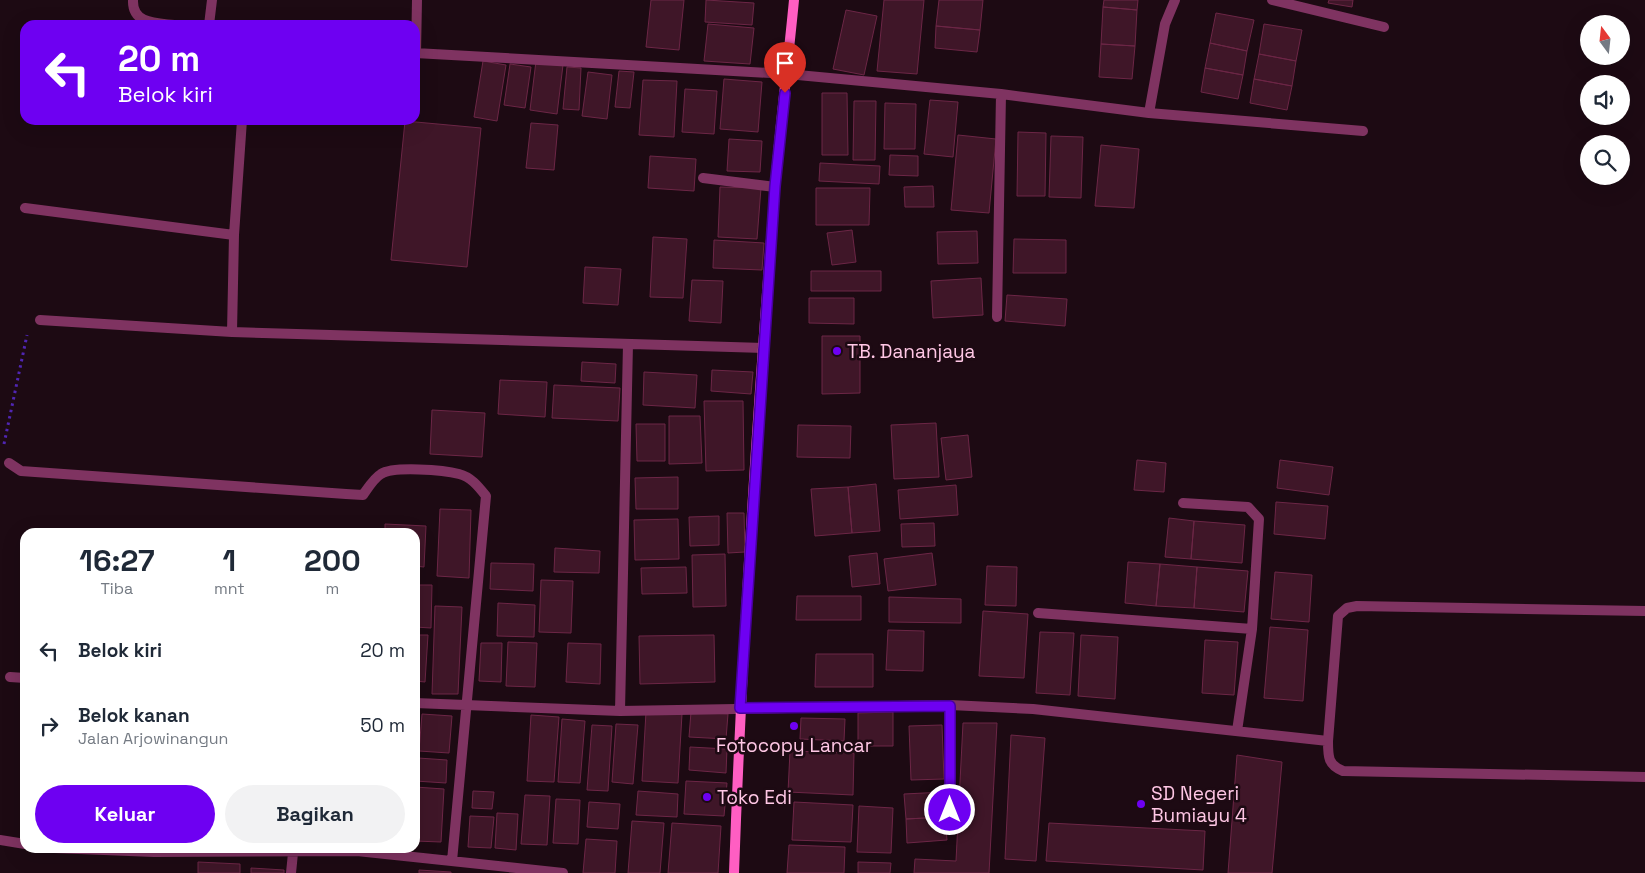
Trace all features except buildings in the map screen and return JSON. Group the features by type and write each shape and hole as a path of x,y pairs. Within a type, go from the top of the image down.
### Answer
{"main road":[{"path":"734,873 740,708 775,186 794,0"}],"street":[{"path":"133,0 133,9 138,17 144,20"},
{"path":"210,20 212,0"},
{"path":"417,0 417,20"},
{"path":"1149,112 1165,24 1175,0"},
{"path":"1272,0 1384,26"},
{"path":"420,53 787,74 1001,94 1149,112 1363,131"},
{"path":"997,317 1001,94"},
{"path":"232,332 234,235 242,125"},
{"path":"702,178 775,186"},
{"path":"25,208 234,235"},
{"path":"40,320 232,332 764,348"},
{"path":"620,711 628,344"},
{"path":"9,463 21,471 363,495 381,474 389,471 423,470 460,474 475,482 486,496 452,861"},
{"path":"1183,503 1248,507 1257,514 1260,524 1252,629 1236,731"},
{"path":"1645,611 1357,606 1347,608 1338,616 1328,742 1328,760 1334,767 1344,771 1645,777"},
{"path":"1038,613 1252,629"},
{"path":"10,677 20,678"},
{"path":"420,703 620,711 950,706 1033,709 1328,742"},
{"path":"950,706 950,827"},
{"path":"0,840 20,843"},
{"path":"291,873 293,853"},
{"path":"367,853 563,873"}],"path":[{"path":"9,463 2,454 30,323 40,320"}],"place":[{"name":"TB. Dananjaya","path":"837,351"},
{"name":"Fotocopy Lancar","path":"794,726"},
{"name":"Toko Edi","path":"707,797"},
{"name":"SD Negeri Bumiayu 4","path":"1141,804"}],"route":[{"path":"785,93 775,186 740,708 950,706 950,810"}]}
